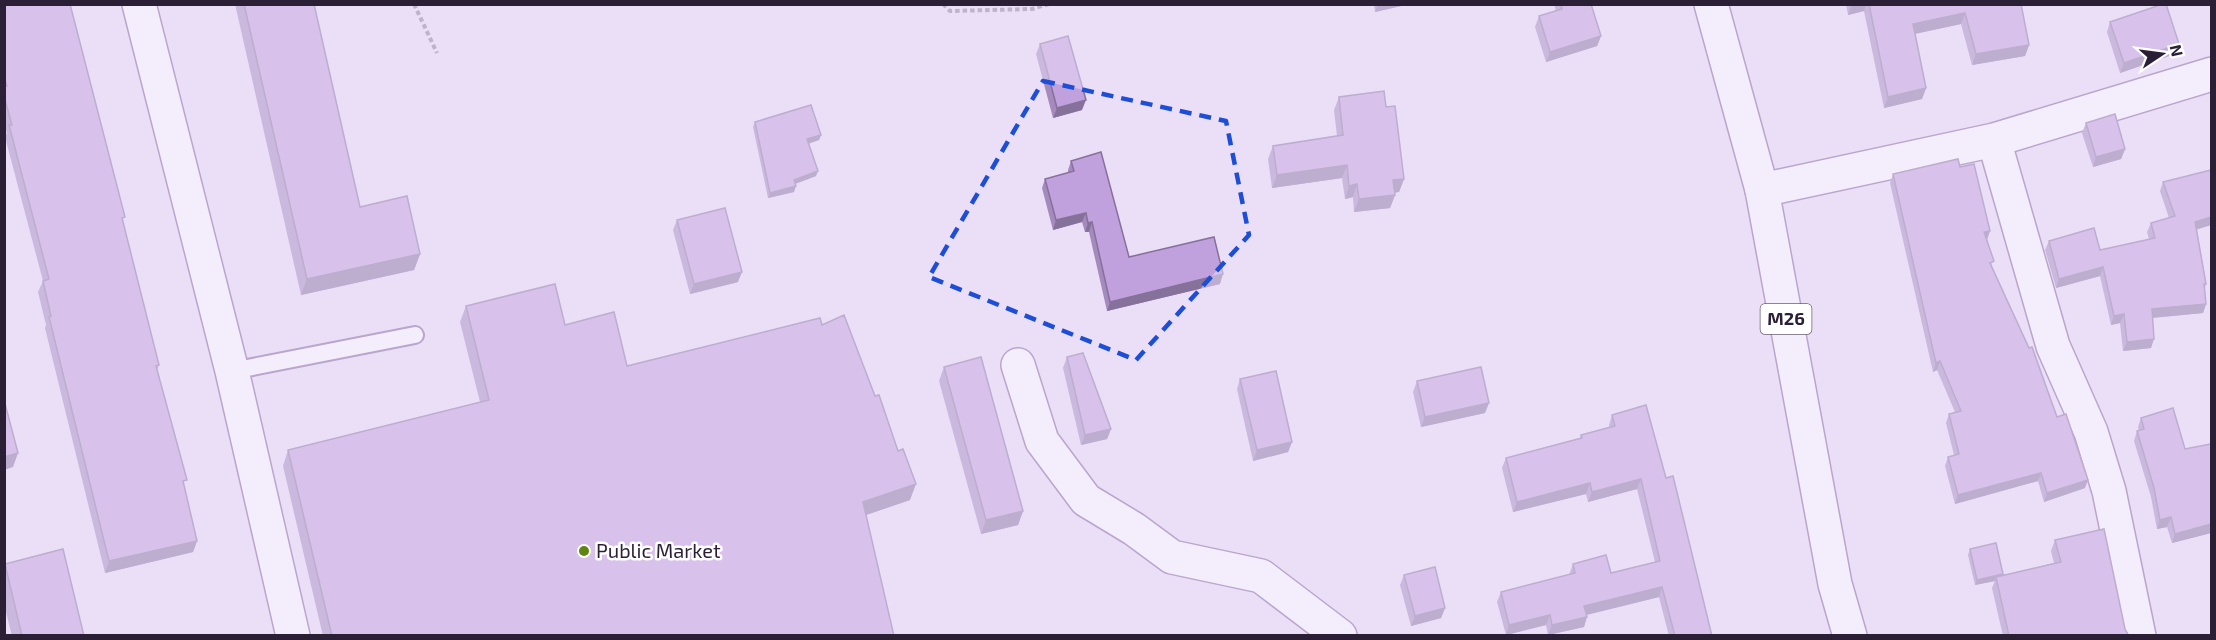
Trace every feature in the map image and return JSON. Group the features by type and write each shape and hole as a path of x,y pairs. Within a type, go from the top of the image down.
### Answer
{"street":[{"path":"139,4 232,371 293,636"},
{"name":"M26","path":"1711,4 1762,190 1835,584 1850,636"},
{"path":"1762,190 1994,140 2211,74"},
{"path":"1994,140 2053,346 2091,432 2103,472 2139,636"},
{"path":"1018,364 1042,441 1086,500 1134,529 1172,557 1261,576 1340,636"}],"lane":[{"path":"232,371 415,335"}],"path":[{"path":"414,4 437,53"},
{"path":"943,4 950,11 1032,9 1049,4"}],"highlighted area":[{"path":"1043,81 1226,121 1249,235 1136,360 929,277"}],"building":[{"path":"4,4 70,4 125,217 122,218 159,365 156,366 187,480 183,481 197,541 109,561 49,317 51,316 43,281 49,279 9,125 12,125 4,96 4,87 7,86 4,76"},
{"path":"244,4 314,4 360,207 407,196 420,254 307,279"},
{"path":"1561,4 1591,4 1601,36 1550,52 1539,16 1562,9"},
{"path":"1869,4 2021,4 2029,45 1976,54 1965,13 1913,24 1926,88 1888,97"},
{"path":"2166,4 2179,44 2124,63 2110,22"},
{"path":"1068,36 1086,100 1057,108 1040,44"},
{"path":"1384,91 1386,107 1395,106 1404,179 1393,180 1395,195 1359,199 1357,184 1349,186 1347,165 1277,175 1273,146 1343,135 1339,97"},
{"path":"811,105 821,135 807,139 818,171 794,180 796,186 770,193 755,122"},
{"path":"2115,114 2125,149 2096,157 2086,123"},
{"path":"1101,152 1129,257 1214,237 1223,274 1110,302 1092,222 1088,223 1086,213 1056,220 1045,179 1074,171 1071,161"},
{"path":"1958,159 1960,167 1974,164 1990,231 1984,232 1994,261 1990,263 2029,348 2032,347 2057,417 2066,414 2088,480 2047,493 2041,473 1958,495 1948,457 1959,454 1949,414 1961,411 1940,361 1936,363 1893,174"},
{"path":"2211,170 2211,217 2195,222 2206,284 2204,284 2206,304 2152,309 2154,339 2127,342 2124,314 2114,316 2103,267 2059,279 2049,241 2094,228 2100,250 2155,238 2151,223 2175,216 2163,182"},
{"path":"725,208 742,272 694,284 677,220"},
{"name":"Public Market","path":"555,284 565,325 614,312 627,366 820,318 822,325 844,315 875,396 879,395 898,451 903,449 916,484 863,502 894,636 332,636 288,450 489,400 466,306"},
{"path":"1083,353 1111,429 1085,435 1067,357"},
{"path":"981,357 1023,511 986,520 944,367"},
{"path":"1481,367 1489,403 1425,417 1417,381"},
{"path":"1276,371 1292,442 1257,450 1240,379"},
{"path":"4,400 18,453 4,457"},
{"path":"1646,405 1666,478 1673,476 1712,636 1675,636 1662,587 1584,606 1587,617 1552,625 1550,615 1509,625 1501,592 1575,573 1573,564 1606,555 1611,573 1660,561 1641,479 1592,492 1590,483 1517,502 1506,458 1582,438 1581,435 1615,426 1612,415"},
{"path":"2173,408 2185,449 2211,444 2211,524 2175,534 2171,517 2160,520 2154,488 2137,431 2144,429 2141,418"},
{"path":"2104,529 2125,629 2129,636 2009,636 1996,577 2061,562 2055,540"},
{"path":"1996,543 2003,574 1977,580 1970,549"},
{"path":"63,549 84,636 22,636 5,564"},
{"path":"1435,567 1445,608 1415,616 1404,575"}],"place":[{"name":"Public Market","path":"584,551"}]}
